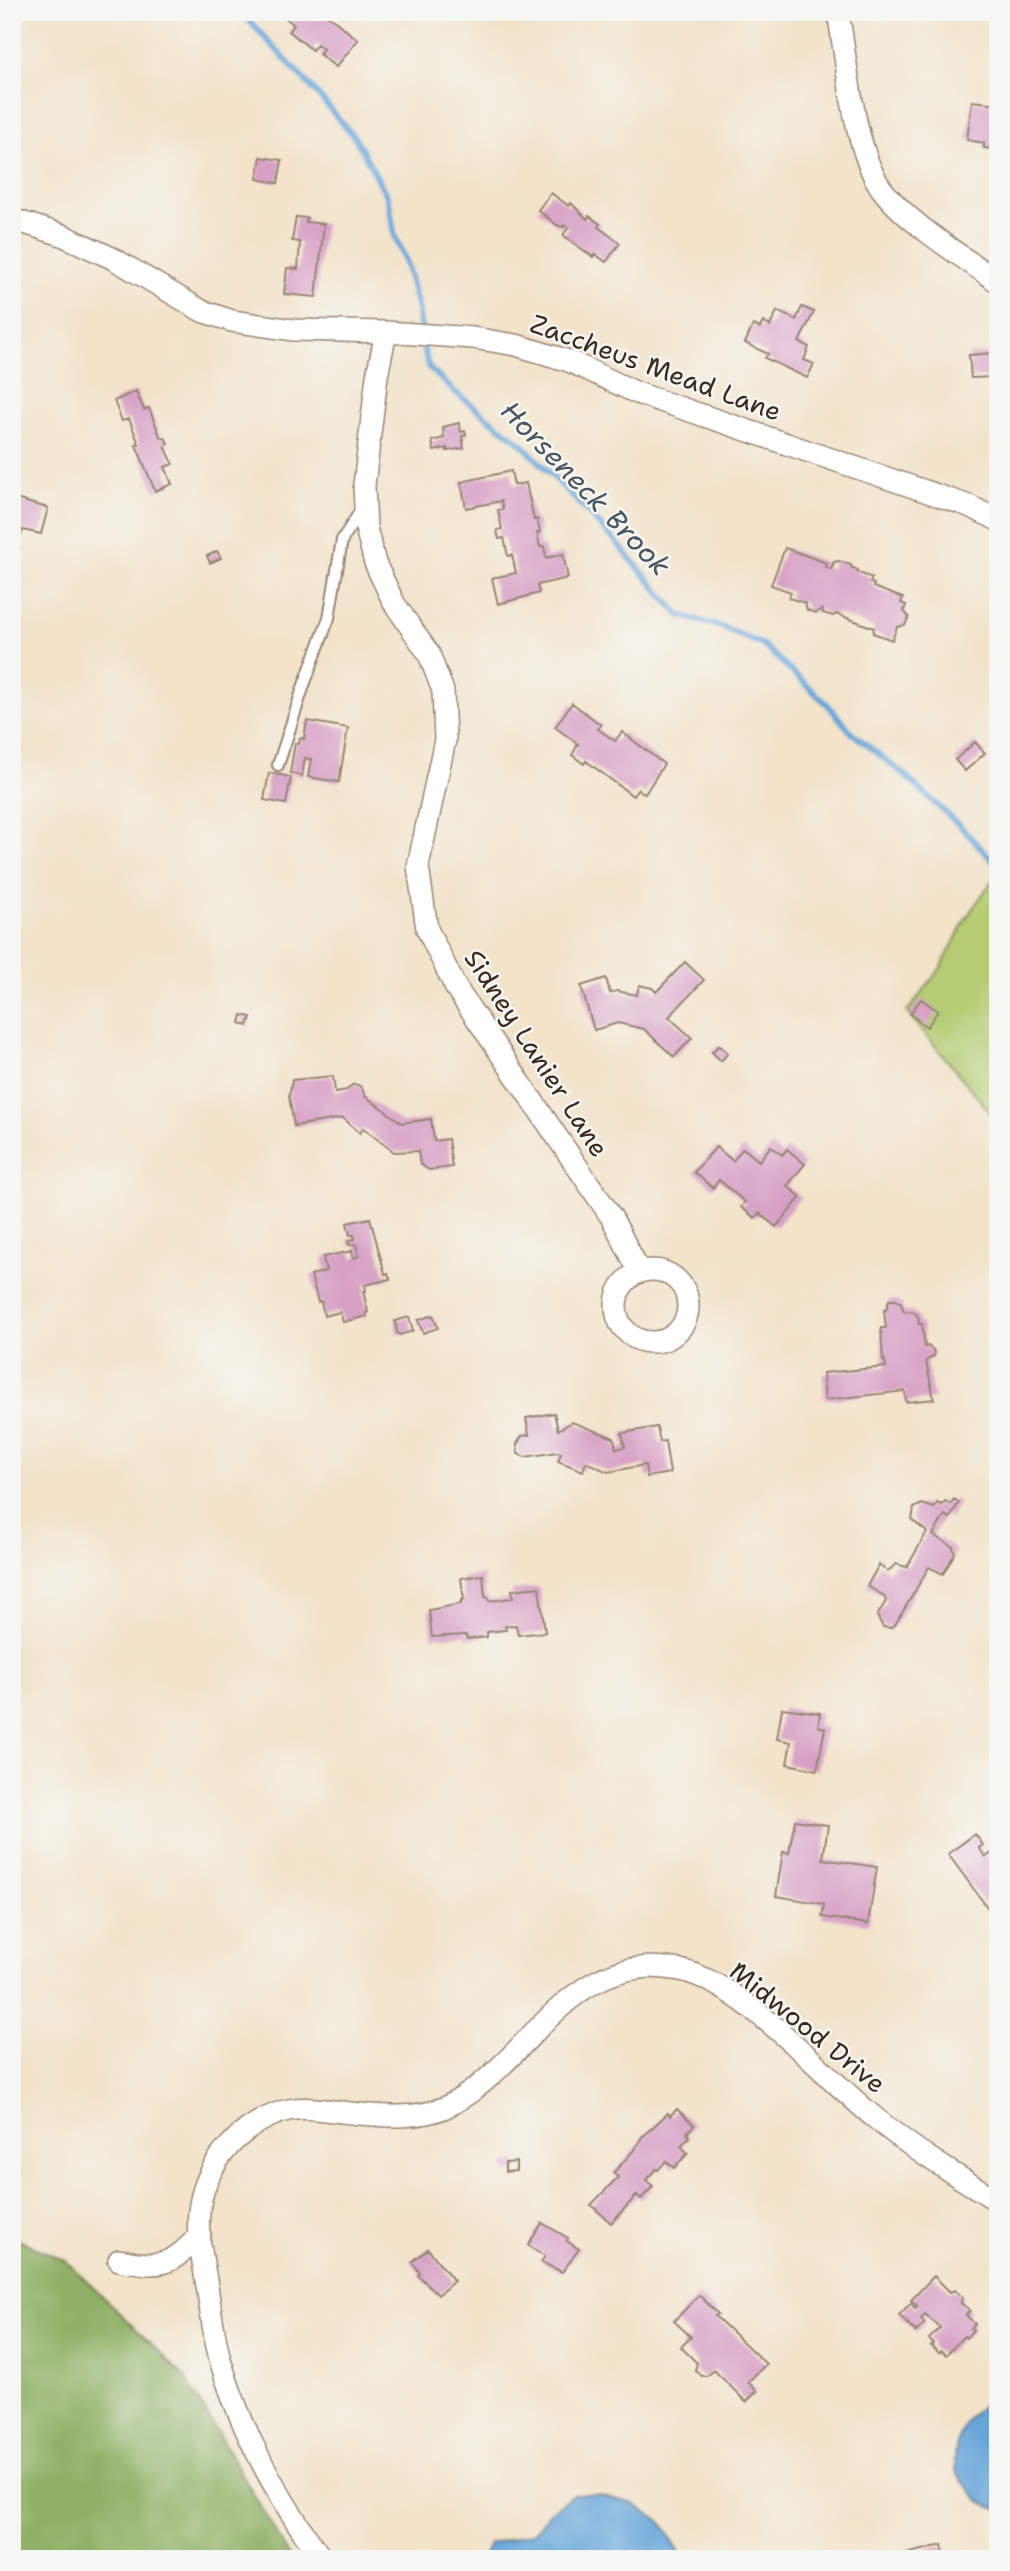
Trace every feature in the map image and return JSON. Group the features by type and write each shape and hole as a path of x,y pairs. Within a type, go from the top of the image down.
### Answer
{"street":[{"path":"838,12 858,134 881,187 918,223 998,282"},
{"name":"Zaccheus Mead Lane","path":"12,219 62,234 114,259 202,311 232,321 293,330 435,335 516,345 569,362 637,393 969,506 998,520"},
{"name":"Sidney Lanier Lane","path":"394,333 377,376 364,485 366,528 375,563 394,603 429,654 443,691 445,740 418,866 427,929 456,989 612,1218 639,1271"},
{"name":"Midwood Drive","path":"321,2559 295,2521 250,2439 222,2366 213,2330 200,2235 199,2206 207,2180 220,2155 263,2119 286,2110 309,2108 391,2116 447,2107 478,2087 555,2011 592,1982 627,1968 657,1967 684,1971 711,1981 743,2002 874,2118 939,2166 998,2201"},
{"path":"119,2260 155,2266 169,2262 200,2235"}],"lane":[{"path":"278,765 329,618 342,540 365,504"}],"green space":[{"path":"998,872 998,1135 990,1112 907,1012 942,966 965,920"},
{"path":"12,2237 66,2261 185,2377 291,2559 12,2559"}],"water":[{"path":"998,2393 998,2508 984,2503 974,2495 957,2472 955,2455 958,2440 968,2419"},
{"path":"573,2494 596,2494 634,2504 661,2521 684,2559 482,2559 489,2544 535,2532 549,2513"}],"building":[{"path":"279,12 324,12 358,40 336,67 319,54 323,49 317,44 312,50 289,31 294,25"},
{"path":"972,101 998,104 998,150 984,148 984,143 967,140"},
{"path":"261,157 282,160 278,183 257,179"},
{"path":"551,193 569,206 571,203 587,219 589,216 600,224 598,227 620,243 606,262 595,254 593,257 563,235 569,227 557,225 538,210"},
{"path":"296,217 307,218 306,222 324,224 316,297 284,294 287,268 298,269 300,242 292,241"},
{"path":"802,307 814,312 799,342 809,347 804,360 814,364 807,378 765,358 768,354 745,343 753,325 760,328 763,322 770,326 777,311 796,320"},
{"path":"993,353 995,377 971,378 969,355"},
{"path":"136,391 144,410 149,408 160,436 165,437 168,444 165,446 173,464 165,467 172,484 155,491 136,445 139,444 129,419 122,421 114,401"},
{"path":"459,423 461,432 465,431 466,435 462,436 464,448 434,451 432,441 444,438 443,427"},
{"path":"511,471 514,485 526,483 534,520 537,519 540,532 537,533 540,547 544,546 546,558 563,554 568,578 537,585 539,593 498,604 492,578 516,573 512,555 508,556 504,538 499,539 497,530 502,529 498,510 503,509 501,501 466,508 461,482"},
{"path":"12,498 48,508 41,534 23,530 17,546 20,548 18,556 12,559"},
{"path":"785,548 827,563 826,567 831,569 834,562 839,561 851,565 857,572 872,578 870,583 874,584 873,587 903,598 901,603 906,605 904,611 909,617 905,625 897,627 892,640 873,633 874,628 837,614 833,616 823,613 822,609 816,613 807,610 805,603 789,598 791,592 771,585"},
{"path":"217,551 221,558 210,563 207,556"},
{"path":"572,703 601,725 598,729 615,741 622,732 664,764 645,794 638,789 633,796 586,761 584,764 572,755 578,744 555,727"},
{"path":"307,721 348,728 339,782 308,777 311,759 305,758 302,776 290,773 295,743 299,744 300,738 304,739"},
{"path":"975,742 985,753 965,771 955,760"},
{"path":"269,773 291,777 286,804 264,800"},
{"path":"685,962 704,980 669,1017 692,1038 674,1057 644,1029 618,1023 594,1030 581,986 606,978 610,993 617,991 637,995 639,985 652,988 656,992"},
{"path":"921,999 938,1011 927,1027 910,1014"},
{"path":"242,1015 251,1017 248,1026 240,1023"},
{"path":"719,1045 728,1053 721,1061 712,1052"},
{"path":"333,1076 335,1092 358,1085 365,1096 402,1123 431,1119 434,1141 448,1139 452,1167 429,1170 420,1164 418,1151 394,1152 363,1128 360,1133 343,1118 294,1126 289,1096 292,1080"},
{"path":"771,1146 782,1155 787,1149 805,1164 787,1186 801,1197 776,1227 759,1213 755,1218 741,1207 745,1202 719,1180 713,1188 694,1172 716,1147 733,1161 743,1148 759,1161"},
{"path":"370,1218 385,1274 388,1273 390,1279 365,1285 366,1291 363,1291 367,1316 343,1322 340,1312 324,1316 311,1275 326,1271 323,1257 352,1251 353,1258 359,1256 356,1244 349,1245 348,1240 355,1239 354,1235 350,1235 347,1223"},
{"path":"889,1300 901,1303 904,1312 912,1311 918,1316 919,1324 922,1324 925,1347 933,1350 934,1356 926,1361 934,1399 906,1402 905,1391 825,1400 823,1373 886,1367 885,1360 883,1361 881,1328 886,1328 884,1310"},
{"path":"433,1315 438,1328 423,1333 418,1320"},
{"path":"409,1317 413,1331 400,1335 397,1333 395,1321"},
{"path":"554,1413 558,1430 572,1422 614,1438 616,1449 625,1447 622,1433 657,1427 660,1442 665,1441 670,1473 647,1477 645,1465 608,1472 586,1462 583,1471 558,1461 561,1453 558,1452 525,1457 518,1454 517,1444 522,1436 529,1435 526,1418"},
{"path":"954,1499 959,1502 950,1518 945,1515 933,1535 953,1547 955,1553 943,1574 929,1567 895,1625 890,1628 883,1627 877,1616 886,1601 884,1596 867,1586 879,1565 888,1571 896,1564 907,1567 927,1532 912,1520 914,1508 922,1504 934,1508 937,1503 942,1505 945,1501 951,1504"},
{"path":"483,1575 485,1597 488,1597 489,1601 513,1598 512,1590 539,1587 545,1632 518,1635 516,1625 505,1626 506,1630 487,1632 487,1637 432,1637 429,1610 461,1604 461,1600 464,1600 461,1578"},
{"path":"782,1708 820,1713 818,1726 825,1728 817,1770 787,1764 791,1742 777,1739"},
{"path":"795,1820 828,1825 823,1859 877,1867 868,1924 822,1917 824,1904 776,1896 783,1852 789,1853"},
{"path":"975,1834 983,1845 979,1848 986,1857 995,1851 998,1855 998,1922 948,1854"},
{"path":"677,2109 694,2125 681,2146 688,2153 674,2168 666,2161 656,2169 646,2180 653,2186 641,2199 637,2195 611,2223 591,2205 618,2177 613,2173 642,2137 668,2113 670,2116"},
{"path":"516,2162 516,2171 505,2172 505,2163"},
{"path":"542,2223 568,2238 567,2241 579,2249 562,2272 541,2262 545,2256 528,2245"},
{"path":"428,2249 454,2281 438,2295 418,2275 420,2273 412,2262"},
{"path":"934,2276 950,2292 955,2290 962,2297 961,2303 970,2311 966,2315 975,2324 966,2338 964,2336 946,2355 931,2346 933,2344 929,2339 940,2328 925,2314 921,2319 925,2323 916,2332 899,2315 911,2303 915,2308 917,2306 911,2300"},
{"path":"699,2295 718,2314 715,2316 766,2364 748,2382 757,2391 746,2402 714,2370 707,2376 702,2376 695,2370 697,2363 681,2347 691,2337 674,2321"},
{"path":"942,2545 945,2559 891,2559 910,2553"}],"waterway":[{"name":"Horseneck Brook","path":"241,12 356,139 388,198 395,237 405,259 418,308 429,368 455,392 521,443 615,541 679,615 722,627 763,645 827,704 852,733 902,773 960,826 998,866"}]}
